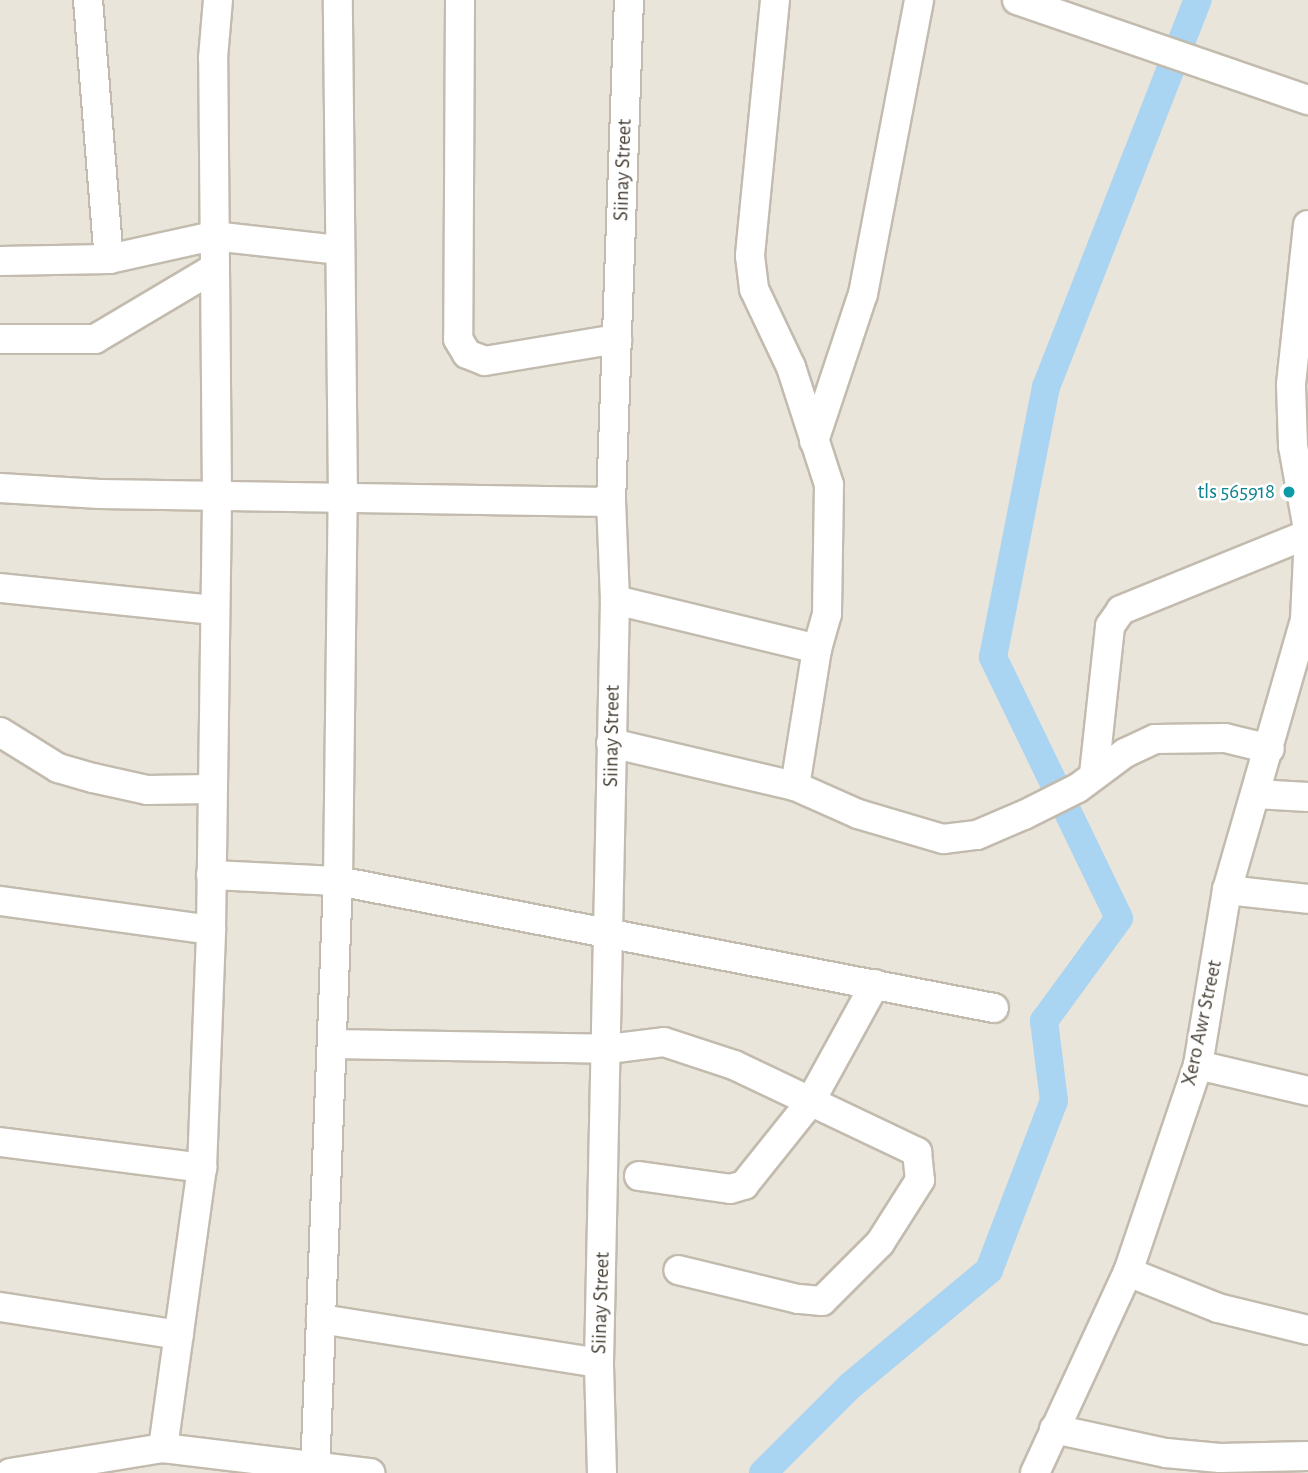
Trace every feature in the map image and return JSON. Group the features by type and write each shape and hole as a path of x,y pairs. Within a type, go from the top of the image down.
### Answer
{"street":[{"path":"88,0 109,259"},
{"path":"163,1448 202,1168 211,930 210,789 217,496 213,58 218,0"},
{"path":"315,1470 338,881 343,498 338,0"},
{"path":"460,0 458,339 467,354 485,362 617,339"},
{"name":"Siinay Street","path":"602,1473 599,1363 611,931 611,743 615,600 611,502 629,0"},
{"path":"775,0 750,256 754,289 791,367 829,485 827,614 817,649 795,786"},
{"path":"814,441 863,294 919,0"},
{"path":"1017,0 1308,100"},
{"path":"1308,225 1303,323 1291,385 1293,446 1308,529"},
{"path":"0,261 109,259 213,236 340,250"},
{"path":"0,339 95,339 213,269"},
{"path":"0,488 217,496 611,502"},
{"path":"1086,781 1110,626 1121,610 1308,534"},
{"name":"Xero Awr Street","path":"1035,1473 1128,1272 1198,1065 1227,890 1270,749 1305,619 1308,556"},
{"path":"0,587 214,610"},
{"path":"615,600 817,649"},
{"path":"0,732 58,768 93,778 147,790 210,789"},
{"path":"611,743 795,786 858,814 943,839 977,835 1024,815 1155,739 1225,738 1270,749"},
{"path":"1256,794 1308,797"},
{"path":"211,875 338,881 611,931 993,1008"},
{"path":"1227,890 1308,899"},
{"path":"0,901 211,930"},
{"path":"639,1176 730,1189 744,1185 809,1104 875,984"},
{"path":"332,1044 608,1049 664,1042 734,1065 809,1104 917,1152 920,1180 880,1243 822,1301 798,1299 678,1270"},
{"path":"1198,1065 1308,1091"},
{"path":"0,1142 202,1168"},
{"path":"1128,1272 1218,1308 1308,1330"},
{"path":"0,1307 179,1335"},
{"path":"321,1319 599,1363"},
{"path":"1054,1429 1166,1453 1220,1458 1308,1456"},
{"path":"9,1473 163,1448 199,1461 370,1473"}],"shaded area":[{"path":"0,0 1308,0 1308,1473 0,1473"}],"waterway":[{"path":"763,1473 850,1386 989,1270 1054,1101 1044,1021 1119,918 993,657 1046,387 1198,0"}],"place":[{"name":"tls 565918","path":"1289,492"}]}
